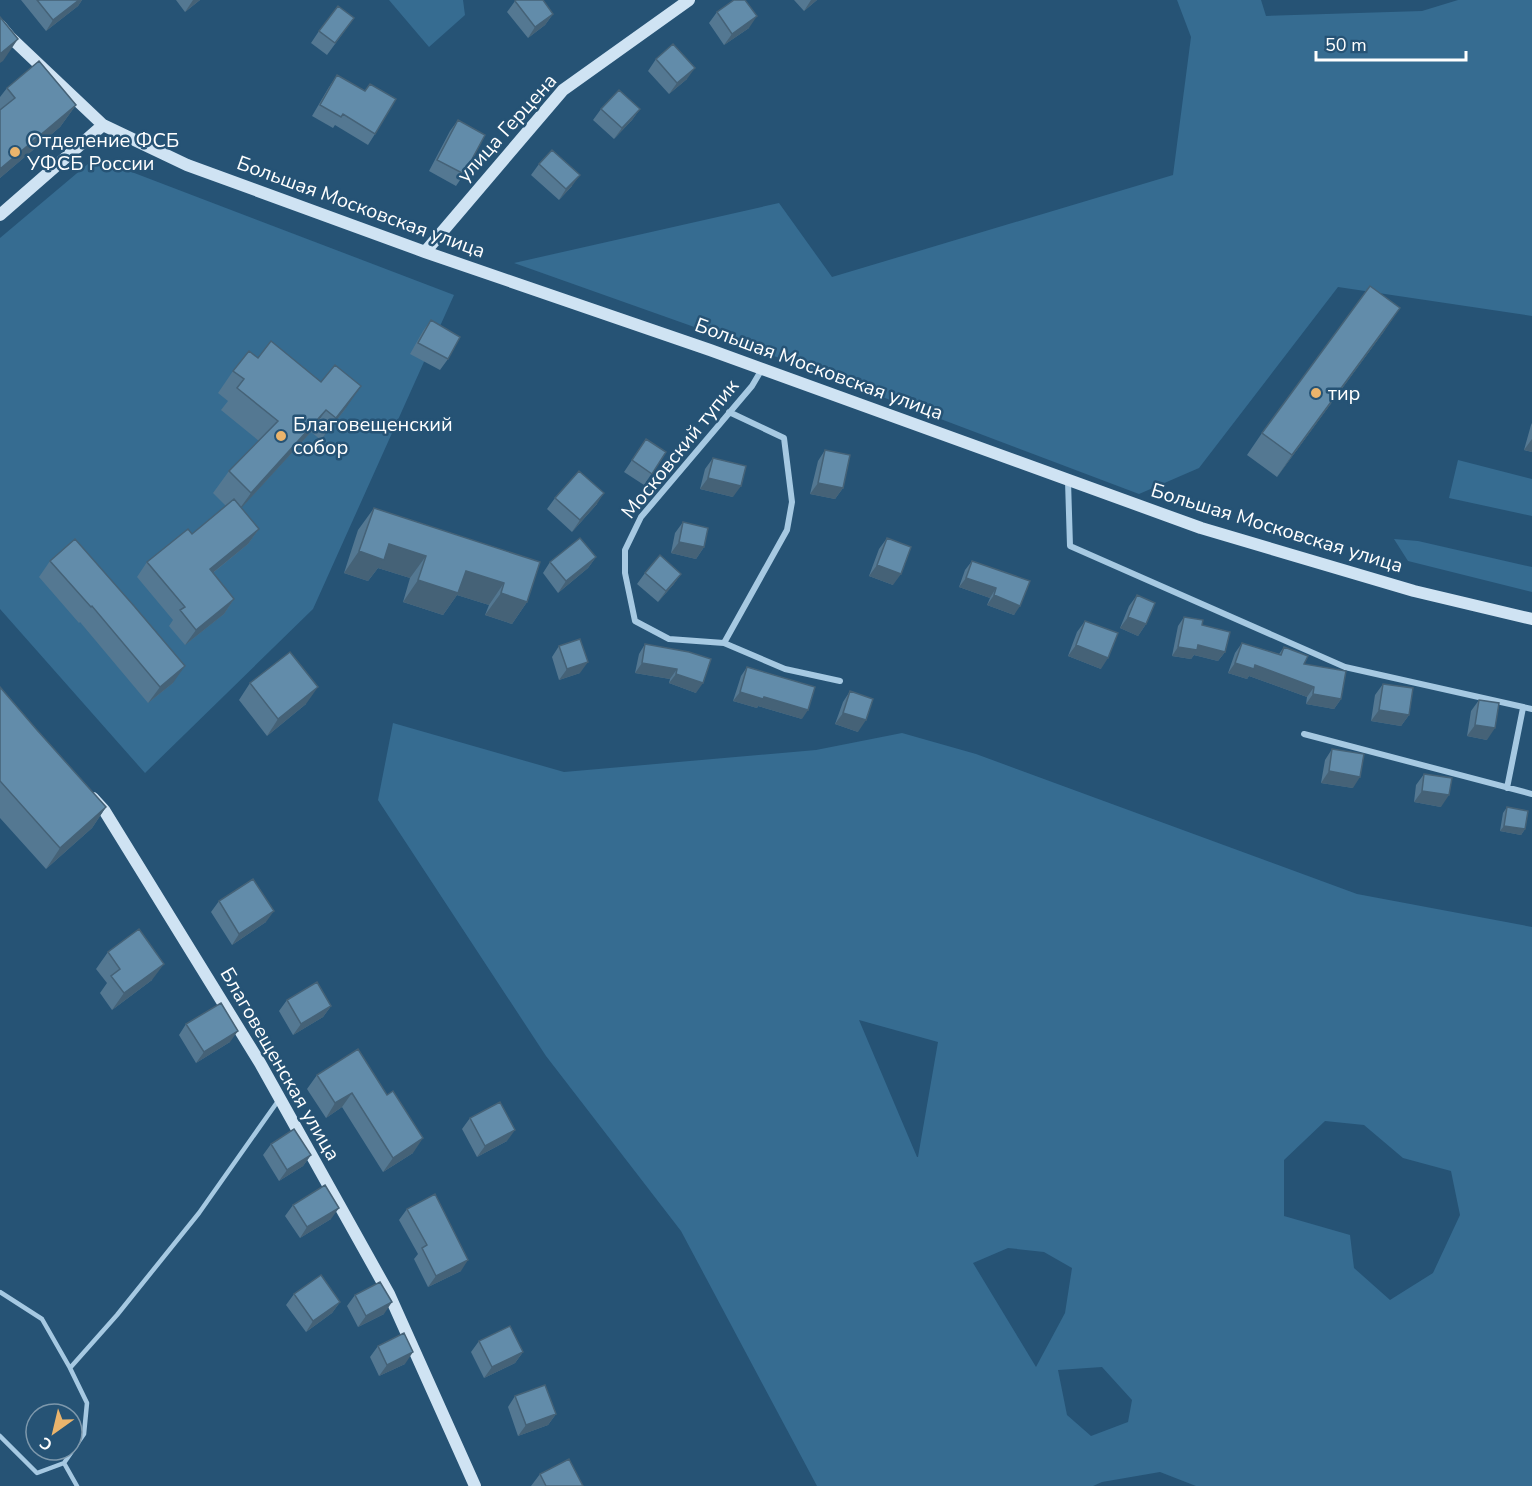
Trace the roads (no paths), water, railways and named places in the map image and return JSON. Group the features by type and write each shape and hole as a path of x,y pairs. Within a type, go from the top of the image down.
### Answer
{"main road":[{"name":"улица Герцена","path":"425,252 563,90 689,0"},
{"name":"Большая Московская улица","path":"0,25 103,125 187,165 425,252 762,368 1068,480 1224,534 1414,591 1532,619"},
{"path":"0,215 103,125"},
{"name":"Благовещенская улица","path":"88,792 104,810 260,1063 388,1294 475,1486"}],"street":[{"name":"Московский тупик","path":"762,368 752,386 641,518 625,550 625,573 634,621 669,639 723,643 785,669 840,681"},
{"path":"723,643 787,530 792,502 784,438 729,412"},
{"path":"1068,480 1070,546 1345,667 1532,710"},
{"path":"1507,788 1523,708"},
{"path":"1304,734 1532,794"}],"lane":[{"path":"70,1368 117,1315 199,1213 279,1098"},
{"path":"0,1292 42,1319 87,1402 84,1434 64,1463 38,1473 0,1436"},
{"path":"64,1463 76,1486"}],"place":[{"name":"Отделение ФСБ УФСБ России","path":"15,152"},
{"name":"тир","path":"1316,393"},
{"name":"Благовещенский собор","path":"281,436"}]}
